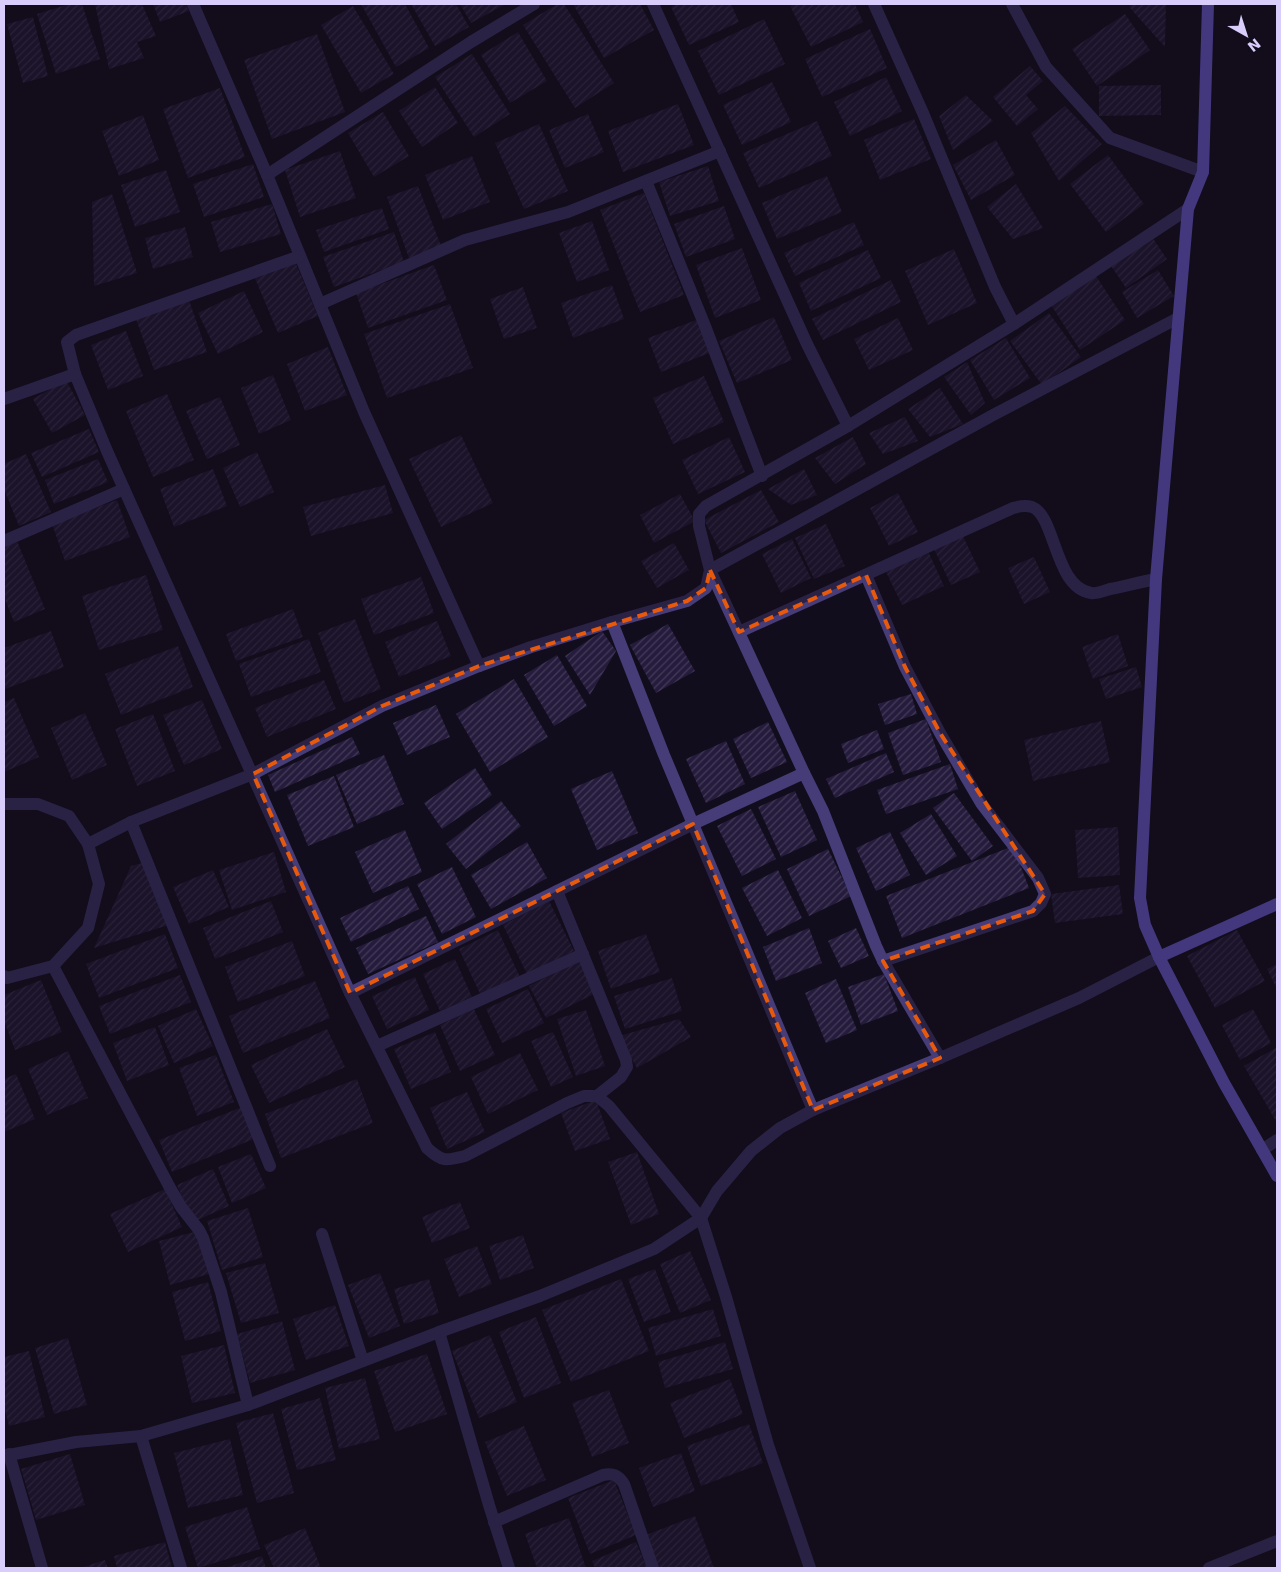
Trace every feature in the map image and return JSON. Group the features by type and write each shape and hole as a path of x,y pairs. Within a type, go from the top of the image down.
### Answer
{"street":[{"path":"193,4 267,175 364,412 478,666"},
{"path":"267,175 463,47 534,4"},
{"path":"653,4 807,344 848,426"},
{"path":"874,4 923,114 995,287 1014,324"},
{"path":"1012,4 1046,67 1110,138 1203,172"},
{"path":"1208,4 1203,172 1188,208 1156,578 1140,898 1144,925 1159,957 1224,1083 1277,1176"},
{"path":"320,304 465,240 568,212 720,151"},
{"path":"646,181 705,326 762,476"},
{"path":"940,1058 876,946 823,812 710,570 699,526 699,514 706,506 848,426 1014,324 1188,208"},
{"path":"300,256 76,335 68,342 75,374 124,489 350,993 427,1148 438,1158 451,1160 465,1156 567,1103 584,1096 597,1096 622,1078 628,1067 557,891"},
{"path":"88,844 130,822 253,774 382,706 478,666 531,647 687,601 706,588 710,570 995,414 1178,318"},
{"path":"4,399 75,374"},
{"path":"4,541 124,489"},
{"path":"739,632 1013,508 1024,505 1034,508 1042,517 1065,570 1071,581 1080,590 1093,593 1156,578"},
{"path":"866,575 905,667 940,733 981,803 1038,878 1044,894 1041,903 1033,911 883,961"},
{"path":"612,622 664,755 813,1110"},
{"path":"350,993 694,824 804,773"},
{"path":"4,804 38,804 69,816 88,844 99,884 88,928 53,966 7,978 4,976"},
{"path":"130,822 270,1166"},
{"path":"42,1568 6,1455 76,1442 141,1436 248,1405 439,1332 540,1296 654,1249 701,1218 717,1192 751,1151 780,1128 813,1110 1080,998 1159,957 1277,904"},
{"path":"376,1046 583,954"},
{"path":"53,966 180,1207 199,1230 203,1238 220,1292 248,1405"},
{"path":"597,1096 609,1106 701,1218 726,1297 768,1445 810,1568"},
{"path":"1262,1150 1277,1140"},
{"path":"322,1234 363,1361"},
{"path":"439,1332 509,1568"},
{"path":"141,1436 181,1568"},
{"path":"494,1522 603,1475 612,1473 620,1477 624,1484 653,1568"},
{"path":"1209,1568 1277,1541"}],"highlighted area":[{"path":"710,570 739,632 866,575 905,667 940,733 1045,894 1033,911 883,961 940,1058 813,1110 693,824 350,993 253,774 382,706 479,666 687,601 706,588"}],"building":[{"path":"69,4 82,4 100,59 56,74 37,14"},
{"path":"95,4 142,4 156,36 137,42 144,58 109,69"},
{"path":"153,4 186,4 189,11 160,22"},
{"path":"361,4 405,4 429,48 396,67"},
{"path":"411,4 456,4 469,27 435,46"},
{"path":"460,4 503,4 504,5 471,23"},
{"path":"557,4 564,4 614,83 575,108 523,25"},
{"path":"573,4 640,4 654,30 604,58"},
{"path":"678,4 731,4 739,22 689,45 671,7"},
{"path":"794,4 855,4 863,22 811,47 790,6"},
{"path":"1130,4 1166,4 1165,47 1130,8"},
{"path":"353,6 394,74 361,93 321,25"},
{"path":"1125,14 1150,50 1097,86 1072,49"},
{"path":"33,17 48,76 23,83 7,24"},
{"path":"764,19 785,64 719,95 698,51"},
{"path":"870,29 887,68 822,97 805,59"},
{"path":"518,32 547,81 510,103 481,55"},
{"path":"317,34 345,112 272,139 244,60"},
{"path":"472,54 510,114 474,137 435,77"},
{"path":"1030,66 1043,81 1026,95 1038,109 1017,126 993,97"},
{"path":"886,77 902,111 850,136 834,102"},
{"path":"772,82 791,122 742,145 723,105"},
{"path":"1161,85 1161,115 1099,116 1099,86"},
{"path":"435,87 458,123 422,147 399,111"},
{"path":"220,88 245,157 188,178 163,109"},
{"path":"966,95 993,121 953,150 939,116"},
{"path":"678,104 694,145 623,172 608,131"},
{"path":"1065,106 1102,144 1059,181 1031,133"},
{"path":"383,112 409,156 374,177 348,133"},
{"path":"588,114 604,152 565,168 549,130"},
{"path":"143,115 159,160 119,176 102,131"},
{"path":"914,119 931,159 880,180 864,140"},
{"path":"817,121 832,156 759,188 743,153"},
{"path":"539,124 568,191 524,209 495,143"},
{"path":"996,140 1015,175 971,200 953,165"},
{"path":"340,151 356,198 300,217 285,170"},
{"path":"1108,155 1144,204 1106,232 1070,184"},
{"path":"472,156 490,202 443,220 425,175"},
{"path":"253,164 264,197 204,217 193,184"},
{"path":"708,166 719,201 670,216 659,182"},
{"path":"166,170 180,212 135,227 121,185"},
{"path":"827,176 842,212 777,239 762,203"},
{"path":"1016,184 1043,228 1013,239 987,207"},
{"path":"418,186 441,246 409,258 387,197"},
{"path":"644,193 684,295 640,312 600,210"},
{"path":"112,194 137,273 94,286 92,202"},
{"path":"272,204 281,234 220,252 211,222"},
{"path":"724,206 735,239 686,257 674,224"},
{"path":"382,208 389,229 324,252 316,230"},
{"path":"592,221 609,270 577,282 559,233"},
{"path":"854,222 864,245 795,276 784,253"},
{"path":"185,227 193,257 153,269 145,238"},
{"path":"394,232 404,262 334,287 323,257"},
{"path":"1152,237 1167,259 1126,288 1111,266"},
{"path":"742,248 761,300 715,318 696,265"},
{"path":"954,249 977,303 928,325 905,271"},
{"path":"868,250 881,278 811,311 799,283"},
{"path":"294,259 318,316 278,333 254,276"},
{"path":"434,265 447,300 368,328 356,293"},
{"path":"1158,270 1174,296 1137,318 1122,292"},
{"path":"1096,276 1125,320 1080,350 1051,305"},
{"path":"891,280 901,302 823,340 812,319"},
{"path":"612,285 624,319 573,338 561,303"},
{"path":"523,287 537,328 504,339 490,299"},
{"path":"244,291 263,332 218,354 198,313"},
{"path":"189,300 207,352 154,370 136,319"},
{"path":"450,304 473,368 387,398 364,334"},
{"path":"1049,313 1081,357 1042,385 1010,341"},
{"path":"774,317 792,360 737,383 719,341"},
{"path":"898,318 913,350 869,370 854,339"},
{"path":"699,319 712,352 661,372 648,338"},
{"path":"126,331 143,376 108,390 91,345"},
{"path":"1006,338 1030,378 994,400 970,360"},
{"path":"328,347 347,395 305,411 287,364"},
{"path":"967,362 985,403 971,415 944,377"},
{"path":"273,375 291,420 259,434 241,388"},
{"path":"704,376 724,422 673,444 653,398"},
{"path":"66,380 85,415 52,433 33,399"},
{"path":"940,388 963,424 930,437 908,409"},
{"path":"167,394 194,460 153,477 126,411"},
{"path":"220,397 240,445 207,459 186,411"},
{"path":"905,417 918,441 883,454 869,433"},
{"path":"89,429 99,452 42,477 31,453"},
{"path":"461,435 493,503 441,527 409,459"},
{"path":"729,437 745,472 698,494 682,460"},
{"path":"853,437 866,464 835,484 815,458"},
{"path":"257,452 274,492 240,507 223,468"},
{"path":"26,454 51,512 19,526 4,489 4,464"},
{"path":"98,459 108,482 54,504 45,480"},
{"path":"213,469 227,506 174,527 160,489"},
{"path":"804,469 817,495 791,505 768,489"},
{"path":"385,485 393,513 311,536 303,507"},
{"path":"761,490 779,522 721,553 704,520"},
{"path":"898,493 918,532 889,546 870,508"},
{"path":"680,494 695,521 654,543 640,515"},
{"path":"117,500 130,537 65,561 52,524"},
{"path":"826,524 845,566 814,579 795,538"},
{"path":"963,536 980,572 951,585 934,549"},
{"path":"792,539 811,578 781,593 762,554"},
{"path":"17,541 45,609 14,622 4,597 4,546"},
{"path":"674,543 689,570 657,588 641,561"},
{"path":"928,551 944,586 902,605 885,570"},
{"path":"1034,557 1050,592 1024,604 1008,568"},
{"path":"146,575 163,630 99,650 82,596"},
{"path":"421,577 434,613 374,635 361,599"},
{"path":"293,609 303,637 236,661 226,634"},
{"path":"355,619 381,689 344,703 318,633"},
{"path":"437,621 451,656 399,677 385,642"},
{"path":"668,624 695,671 656,693 630,645"},
{"path":"51,631 64,667 5,689 4,648"},
{"path":"602,631 616,651 590,695 565,656"},
{"path":"1118,634 1128,666 1093,679 1082,647"},
{"path":"309,639 321,672 251,697 239,664"},
{"path":"178,646 193,687 121,715 105,674"},
{"path":"557,655 587,706 554,726 524,675"},
{"path":"1136,667 1142,687 1106,699 1099,679"},
{"path":"514,679 548,737 490,772 456,714"},
{"path":"324,680 336,709 267,737 255,708"},
{"path":"911,694 917,714 885,725 878,704"},
{"path":"14,698 39,757 4,772 4,702"},
{"path":"202,700 222,749 184,765 163,715"},
{"path":"436,705 450,737 407,755 393,723"},
{"path":"85,713 107,765 72,780 51,728"},
{"path":"153,714 175,771 137,786 115,729"},
{"path":"926,719 941,762 903,775 888,733"},
{"path":"1101,721 1110,762 1033,781 1024,740"},
{"path":"768,722 787,762 751,778 733,739"},
{"path":"877,730 884,749 848,763 841,744"},
{"path":"352,737 360,754 275,792 268,775"},
{"path":"726,741 745,784 706,803 686,759"},
{"path":"886,753 894,772 835,798 826,779"},
{"path":"384,755 404,804 357,824 336,775"},
{"path":"950,764 958,789 886,814 877,790"},
{"path":"475,768 492,795 442,829 424,803"},
{"path":"612,771 638,833 597,850 571,789"},
{"path":"334,776 354,827 308,846 287,795"},
{"path":"795,791 817,840 781,857 758,807"},
{"path":"954,793 993,846 972,861 933,808"},
{"path":"501,801 521,826 466,869 446,844"},
{"path":"751,809 776,859 742,876 717,826"},
{"path":"931,814 957,856 926,875 900,833"},
{"path":"1118,827 1120,875 1078,878 1075,830"},
{"path":"405,830 422,872 373,893 355,852"},
{"path":"890,832 910,875 876,891 856,848"},
{"path":"527,842 547,878 491,909 471,875"},
{"path":"1013,846 1029,888 902,938 886,896"},
{"path":"828,849 851,896 809,916 787,869"},
{"path":"274,852 286,892 232,910 219,870"},
{"path":"142,863 169,925 94,948 131,866"},
{"path":"452,867 476,917 442,934 417,884"},
{"path":"213,870 229,907 189,924 173,887"},
{"path":"778,870 802,918 767,936 742,888"},
{"path":"1119,885 1123,914 1055,923 1051,894"},
{"path":"408,886 419,909 351,942 340,918"},
{"path":"271,901 283,932 215,959 203,928"},
{"path":"549,901 574,951 527,974 503,925"},
{"path":"426,916 438,942 368,974 356,948"},
{"path":"809,928 822,963 776,981 763,947"},
{"path":"856,928 869,956 841,968 828,941"},
{"path":"498,930 520,977 481,996 459,949"},
{"path":"1237,930 1265,981 1215,1008 1187,956"},
{"path":"165,934 178,968 99,998 86,964"},
{"path":"646,934 660,972 611,989 598,951"},
{"path":"292,941 305,976 238,1002 225,967"},
{"path":"455,959 472,997 440,1011 423,974"},
{"path":"580,960 596,993 546,1018 529,986"},
{"path":"1277,964 1277,989 1267,969"},
{"path":"884,974 898,1011 861,1025 848,987"},
{"path":"180,975 191,1002 110,1034 99,1006"},
{"path":"415,977 429,1010 387,1029 372,996"},
{"path":"672,978 682,1011 625,1029 614,996"},
{"path":"836,979 857,1030 826,1043 805,993"},
{"path":"41,980 62,1032 15,1050 4,1021 4,995"},
{"path":"315,981 330,1018 243,1053 229,1016"},
{"path":"528,989 544,1023 502,1043 486,1009"},
{"path":"196,1009 213,1046 174,1063 158,1026"},
{"path":"474,1009 495,1055 460,1071 440,1025"},
{"path":"1253,1009 1271,1043 1240,1060 1222,1025"},
{"path":"586,1010 605,1066 576,1076 557,1019"},
{"path":"679,1019 691,1037 637,1068 619,1036"},
{"path":"155,1027 169,1065 127,1081 113,1043"},
{"path":"327,1029 345,1067 269,1103 251,1065"},
{"path":"435,1032 451,1072 411,1089 394,1049"},
{"path":"553,1032 573,1077 551,1087 531,1041"},
{"path":"1277,1047 1277,1123 1244,1066"},
{"path":"68,1051 88,1098 47,1115 28,1069"},
{"path":"520,1053 538,1090 488,1114 471,1077"},
{"path":"216,1055 234,1102 197,1116 179,1068"},
{"path":"16,1074 35,1119 4,1132 4,1079"},
{"path":"357,1079 373,1123 281,1158 265,1114"},
{"path":"467,1092 485,1132 447,1149 430,1108"},
{"path":"596,1100 610,1139 575,1151 561,1113"},
{"path":"242,1107 254,1139 172,1172 159,1140"},
{"path":"637,1152 659,1214 631,1225 608,1162"},
{"path":"251,1154 266,1188 232,1203 218,1167"},
{"path":"213,1169 229,1206 193,1222 177,1185"},
{"path":"165,1189 182,1227 128,1252 110,1214"},
{"path":"460,1202 470,1228 432,1243 422,1217"},
{"path":"248,1208 263,1257 222,1270 207,1221"},
{"path":"198,1231 209,1274 170,1285 159,1241"},
{"path":"523,1235 534,1268 500,1280 489,1246"},
{"path":"477,1246 492,1284 459,1297 444,1259"},
{"path":"690,1251 711,1300 680,1313 660,1264"},
{"path":"265,1263 279,1313 241,1323 226,1273"},
{"path":"655,1269 671,1312 644,1322 628,1279"},
{"path":"380,1273 400,1326 369,1338 348,1285"},
{"path":"429,1279 439,1313 404,1324 394,1289"},
{"path":"621,1279 649,1351 571,1382 542,1310"},
{"path":"208,1282 221,1331 185,1341 172,1292"},
{"path":"335,1305 349,1346 306,1360 293,1319"},
{"path":"713,1309 721,1336 656,1356 648,1328"},
{"path":"536,1317 561,1383 524,1398 499,1332"},
{"path":"282,1321 295,1370 250,1383 237,1334"},
{"path":"490,1335 517,1402 479,1418 452,1351"},
{"path":"68,1338 87,1405 54,1414 35,1348"},
{"path":"725,1342 733,1369 665,1388 658,1362"},
{"path":"224,1345 235,1393 192,1403 181,1356"},
{"path":"29,1351 45,1417 9,1426 4,1406 4,1357"},
{"path":"427,1354 447,1414 395,1432 374,1371"},
{"path":"365,1378 380,1439 339,1449 325,1388"},
{"path":"730,1379 743,1414 684,1438 670,1403"},
{"path":"609,1390 629,1443 592,1457 572,1403"},
{"path":"320,1398 336,1460 297,1470 281,1409"},
{"path":"273,1413 294,1493 257,1503 236,1423"},
{"path":"749,1424 763,1463 701,1486 687,1446"},
{"path":"524,1426 546,1480 507,1496 485,1442"},
{"path":"230,1439 243,1495 188,1508 174,1453"},
{"path":"681,1453 695,1491 653,1507 639,1468"},
{"path":"70,1454 85,1505 36,1520 21,1469"},
{"path":"614,1480 636,1535 590,1554 568,1498"},
{"path":"247,1507 260,1549 198,1568 185,1527"},
{"path":"695,1516 714,1568 659,1568 646,1535"},
{"path":"569,1518 586,1568 537,1568 525,1534"},
{"path":"305,1528 321,1568 274,1568 264,1545"},
{"path":"165,1542 172,1568 117,1568 114,1556"},
{"path":"636,1542 647,1568 595,1568 592,1561"},
{"path":"262,1556 266,1568 224,1568"},
{"path":"105,1560 108,1568 80,1568"}]}
